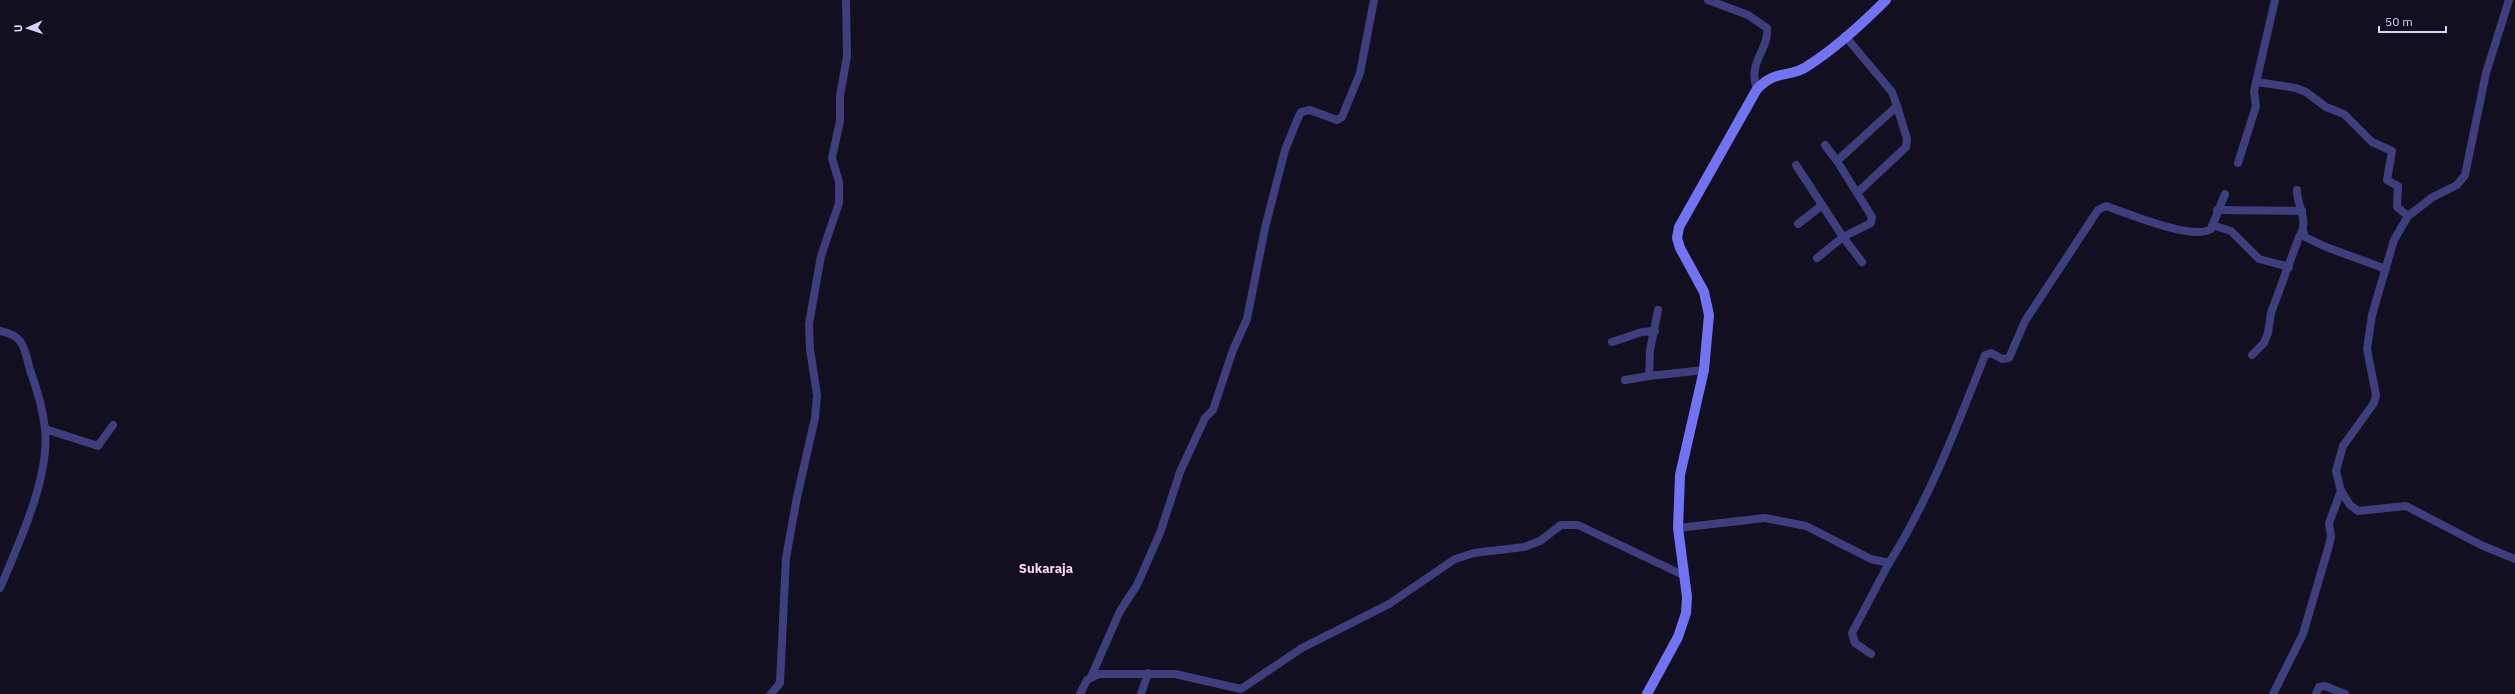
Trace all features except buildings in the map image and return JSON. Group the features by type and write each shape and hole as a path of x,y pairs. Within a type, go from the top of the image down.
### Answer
{"main road":[{"path":"1647,694 1683,624 1687,597 1683,576 1678,528 1680,475 1704,370 1709,315 1708,302 1680,248 1677,238 1679,227 1757,90 1766,80 1779,74 1804,68 1863,22 1886,0"}],"street":[{"path":"772,694 780,683 782,665 786,558 797,497 816,418 817,395 810,349 809,324 821,256 839,203 839,182 832,158 840,121 841,90 847,56 846,0"},
{"path":"1080,694 1091,677 1120,611 1137,585 1160,533 1180,472 1205,418 1213,410 1233,350 1247,319 1265,228 1285,150 1298,118 1301,112 1310,110 1337,120 1342,117 1360,73 1374,0"},
{"path":"1708,0 1748,15 1767,28 1768,39 1759,52 1753,78 1757,90"},
{"path":"2238,163 2256,106 2254,91 2276,0"},
{"path":"2509,0 2486,73 2464,175 2457,185 2433,197 2408,216 2394,240 2372,315 2367,348 2376,395 2374,403 2343,446 2336,471 2341,491 2350,505 2358,511 2406,506 2481,545 2515,559"},
{"path":"1845,36 1892,92 1908,139 1906,148 1856,193"},
{"path":"2256,82 2296,88 2306,92 2326,107 2343,113 2372,142 2392,151 2387,180 2398,186 2397,207 2408,216"},
{"path":"1837,161 1897,106"},
{"path":"1817,258 1843,237 1869,225 1872,221 1837,161 1825,145"},
{"path":"1796,165 1821,206 1862,262"},
{"path":"2297,190 2302,211 2303,232 2305,237 2326,247 2386,269"},
{"path":"1871,654 1855,643 1852,633 1889,563 1901,545 1937,472 1985,355 1991,353 2002,359 2010,358 2025,320 2098,210 2106,206 2185,231 2204,232 2211,229 2217,210 2225,194"},
{"path":"1798,224 1821,206"},
{"path":"2217,210 2302,211"},
{"path":"2212,225 2231,231 2259,259 2289,267"},
{"path":"2252,355 2264,343 2271,313 2299,237 2303,232"},
{"path":"1649,376 1650,350 1658,310"},
{"path":"0,331 14,334 22,344 42,407 46,448 24,532 0,588"},
{"path":"1612,342 1642,332 1655,331"},
{"path":"1625,380 1704,370"},
{"path":"45,429 98,446 113,425"},
{"path":"2273,694 2303,634 2331,537 2329,523 2341,491"},
{"path":"1678,528 1766,518 1806,526 1871,559 1889,563"},
{"path":"1091,677 1099,674 1175,674 1241,690 1302,648 1389,604 1455,559 1474,553 1524,547 1540,541 1561,526 1569,524 1578,525 1683,576"},
{"path":"1141,694 1148,673"},
{"path":"2316,694 2319,688 2325,686 2345,694"}],"district":[{"name":"Sukaraja","path":"1046,568"}]}
